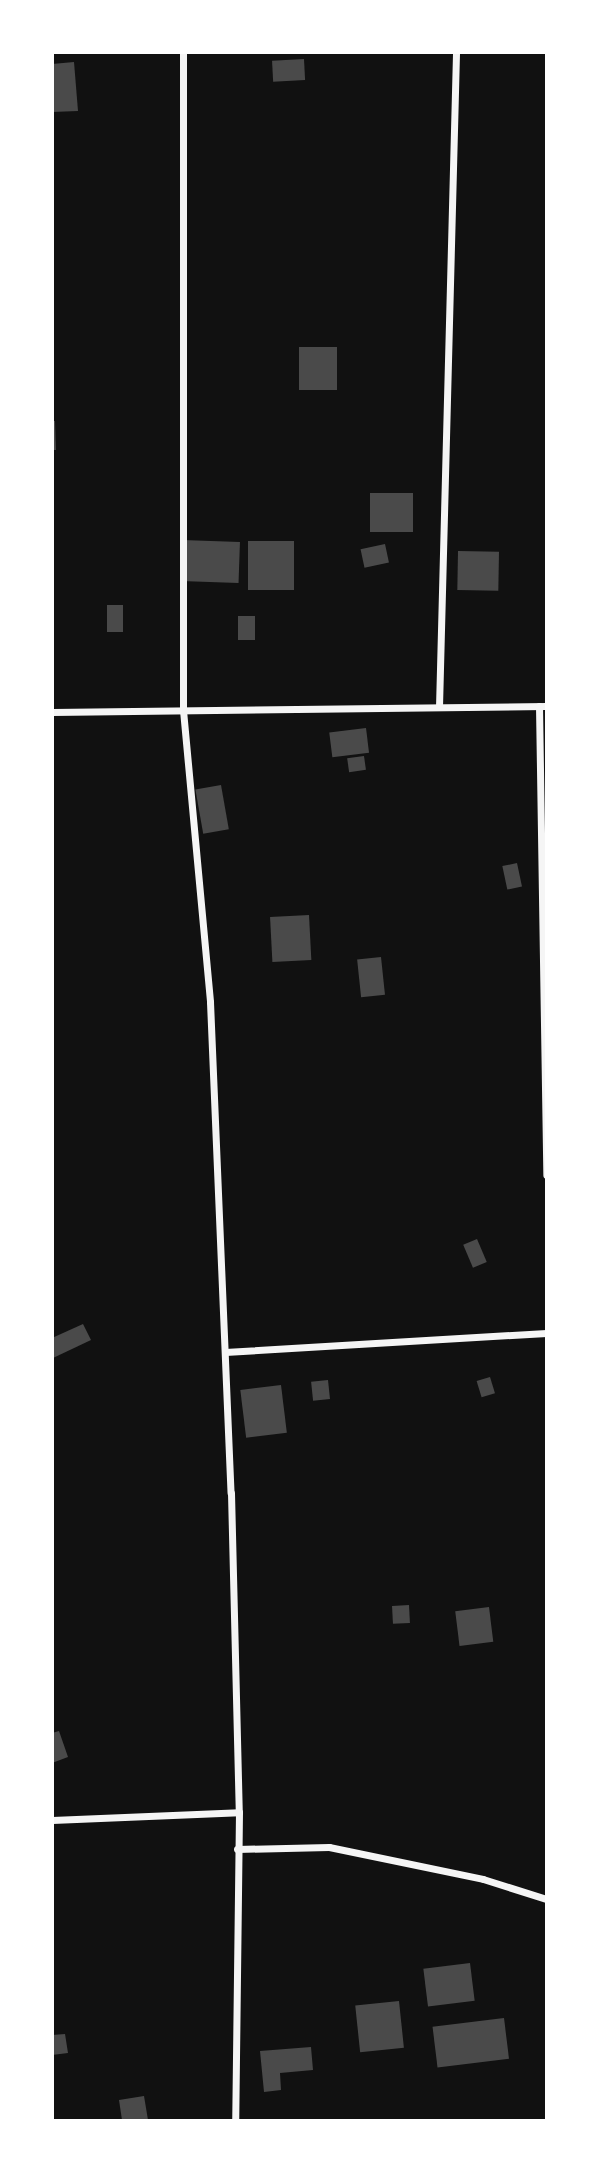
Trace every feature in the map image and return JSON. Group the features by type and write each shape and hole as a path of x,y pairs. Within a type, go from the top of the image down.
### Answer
{"street":[{"path":"183,52 183,710 210,1002 225,1352 239,1812 235,2120"},
{"path":"439,707 456,52"},
{"path":"52,712 543,706 547,1175"},
{"path":"225,1352 547,1332"},
{"path":"52,1820 239,1812"},
{"path":"237,1849 329,1847 483,1879 547,1899"}],"building":[{"path":"304,59 305,80 273,82 272,61"},
{"path":"74,62 78,111 52,112 52,64"},
{"path":"299,347 337,347 337,390 299,390"},
{"path":"52,421 55,421 56,450 52,450"},
{"path":"370,493 413,493 413,532 370,532"},
{"path":"182,540 240,542 239,583 181,581"},
{"path":"248,541 294,541 294,590 248,590"},
{"path":"385,544 389,563 364,568 361,549"},
{"path":"458,551 499,552 498,591 457,590"},
{"path":"107,605 123,605 123,632 107,632"},
{"path":"238,616 255,616 255,640 238,640"},
{"path":"366,728 369,753 332,757 329,733"},
{"path":"364,756 366,770 349,772 347,758"},
{"path":"221,785 229,829 203,834 195,790"},
{"path":"517,863 522,886 507,890 502,866"},
{"path":"309,915 311,960 272,962 270,917"},
{"path":"381,957 385,995 361,997 357,960"},
{"path":"477,1239 487,1262 473,1268 463,1245"},
{"path":"83,1324 91,1340 53,1358 52,1338"},
{"path":"490,1377 495,1393 482,1397 477,1381"},
{"path":"328,1380 330,1399 313,1401 311,1382"},
{"path":"281,1385 287,1433 246,1438 240,1390"},
{"path":"409,1605 410,1623 393,1624 392,1606"},
{"path":"489,1607 493,1642 460,1646 455,1611"},
{"path":"59,1731 68,1757 52,1763 52,1733"},
{"path":"470,1963 475,2001 428,2006 423,1969"},
{"path":"399,2001 404,2048 360,2052 355,2006"},
{"path":"504,2018 509,2059 438,2067 433,2027"},
{"path":"65,2034 68,2053 52,2055 52,2035"},
{"path":"311,2047 313,2070 280,2073 281,2090 264,2092 260,2051"},
{"path":"144,2096 148,2120 122,2120 119,2100"}]}
